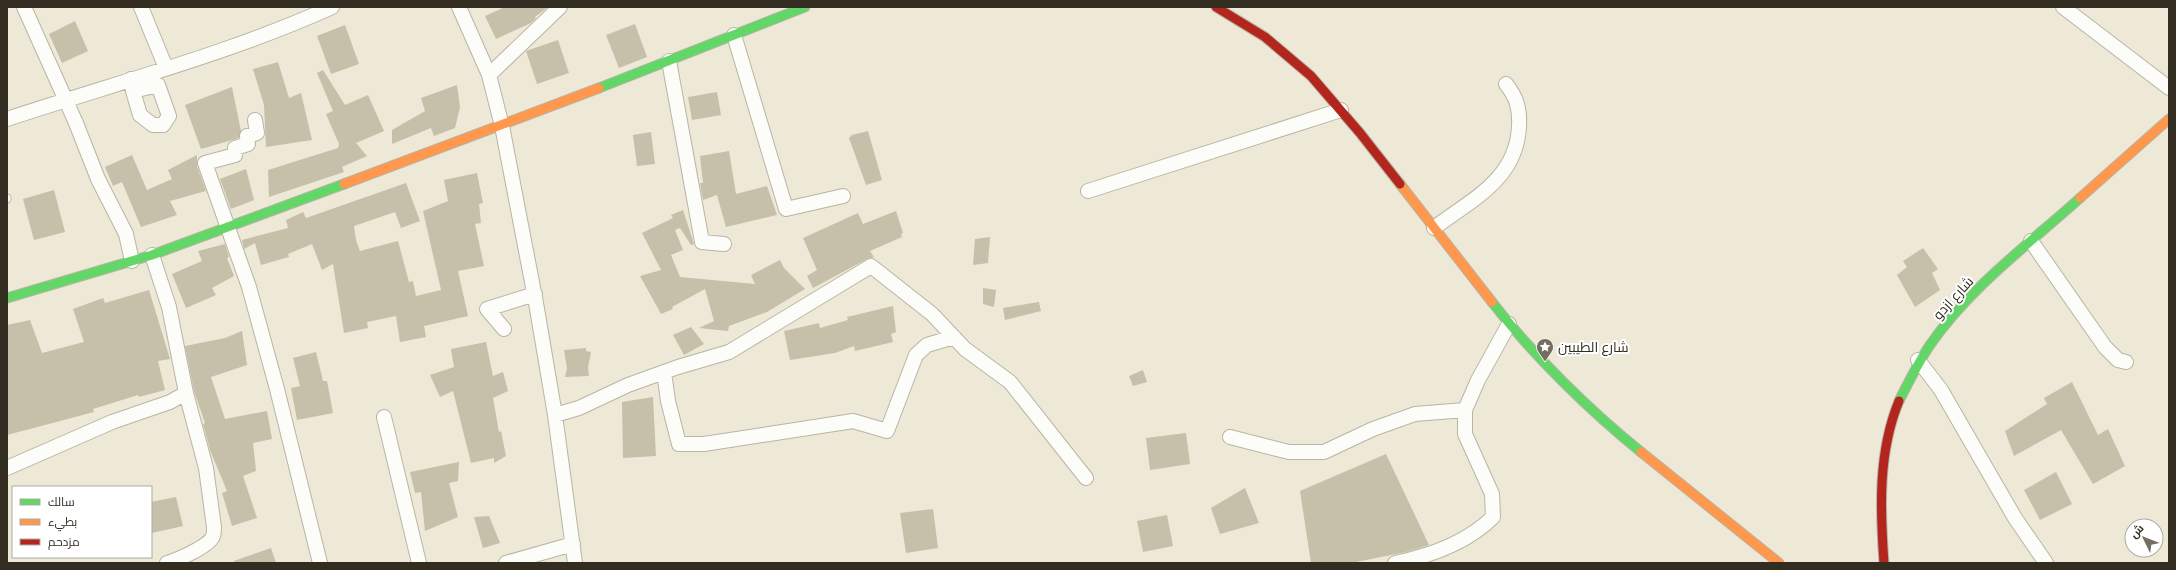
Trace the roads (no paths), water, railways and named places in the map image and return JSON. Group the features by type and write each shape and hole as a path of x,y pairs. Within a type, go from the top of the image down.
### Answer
{"main road":[{"path":"7,298 152,255 502,126 805,7"},
{"path":"1216,7 1265,37 1311,76 1340,110 1509,324 1604,422 1695,498 1779,563"},
{"name":"شارع ازدو","path":"1884,563 1881,523 1883,474 1888,436 1902,393 1918,360 1960,307 2031,241 2169,119"}],"street":[{"path":"24,7 66,100 98,179 126,234 132,261"},
{"path":"142,7 166,68"},
{"path":"7,119 66,100 132,85 166,68 288,27 332,7"},
{"path":"459,7 489,75 502,126 555,415 575,563"},
{"path":"489,75 560,7"},
{"path":"2063,7 2169,88"},
{"path":"734,35 786,209 843,196"},
{"path":"669,61 702,242 724,244"},
{"path":"1434,228 1493,184 1508,166 1516,149 1520,113 1515,96 1506,84"},
{"path":"1088,191 1340,110"},
{"path":"255,120 257,132 247,136 248,144 235,148 235,154 205,163 249,286 277,388 320,563"},
{"path":"2031,241 2105,347 2118,360 2126,362"},
{"path":"152,255 169,307 186,393 206,468 214,527 213,536 207,544 175,561 167,563"},
{"path":"555,415 579,408 628,385 729,352 871,266 932,314 965,349 1010,382 1086,478"},
{"path":"504,329 487,308 534,294"},
{"path":"1401,562 1440,549 1470,535 1485,525 1493,517 1492,494 1465,434 1466,410 1478,380 1509,324"},
{"path":"664,372 668,402 679,444 704,444 853,422 887,431 916,355 927,345 954,337"},
{"path":"1918,360 1941,390 2015,518 2046,563"},
{"path":"7,468 112,422 170,402 186,393"},
{"path":"1230,437 1289,452 1324,452 1372,430 1415,414 1466,410"},
{"path":"384,417 419,563"},
{"path":"506,563 573,544"}],"place":[{"name":"شارع الطيبين","path":"1545,362"}]}
